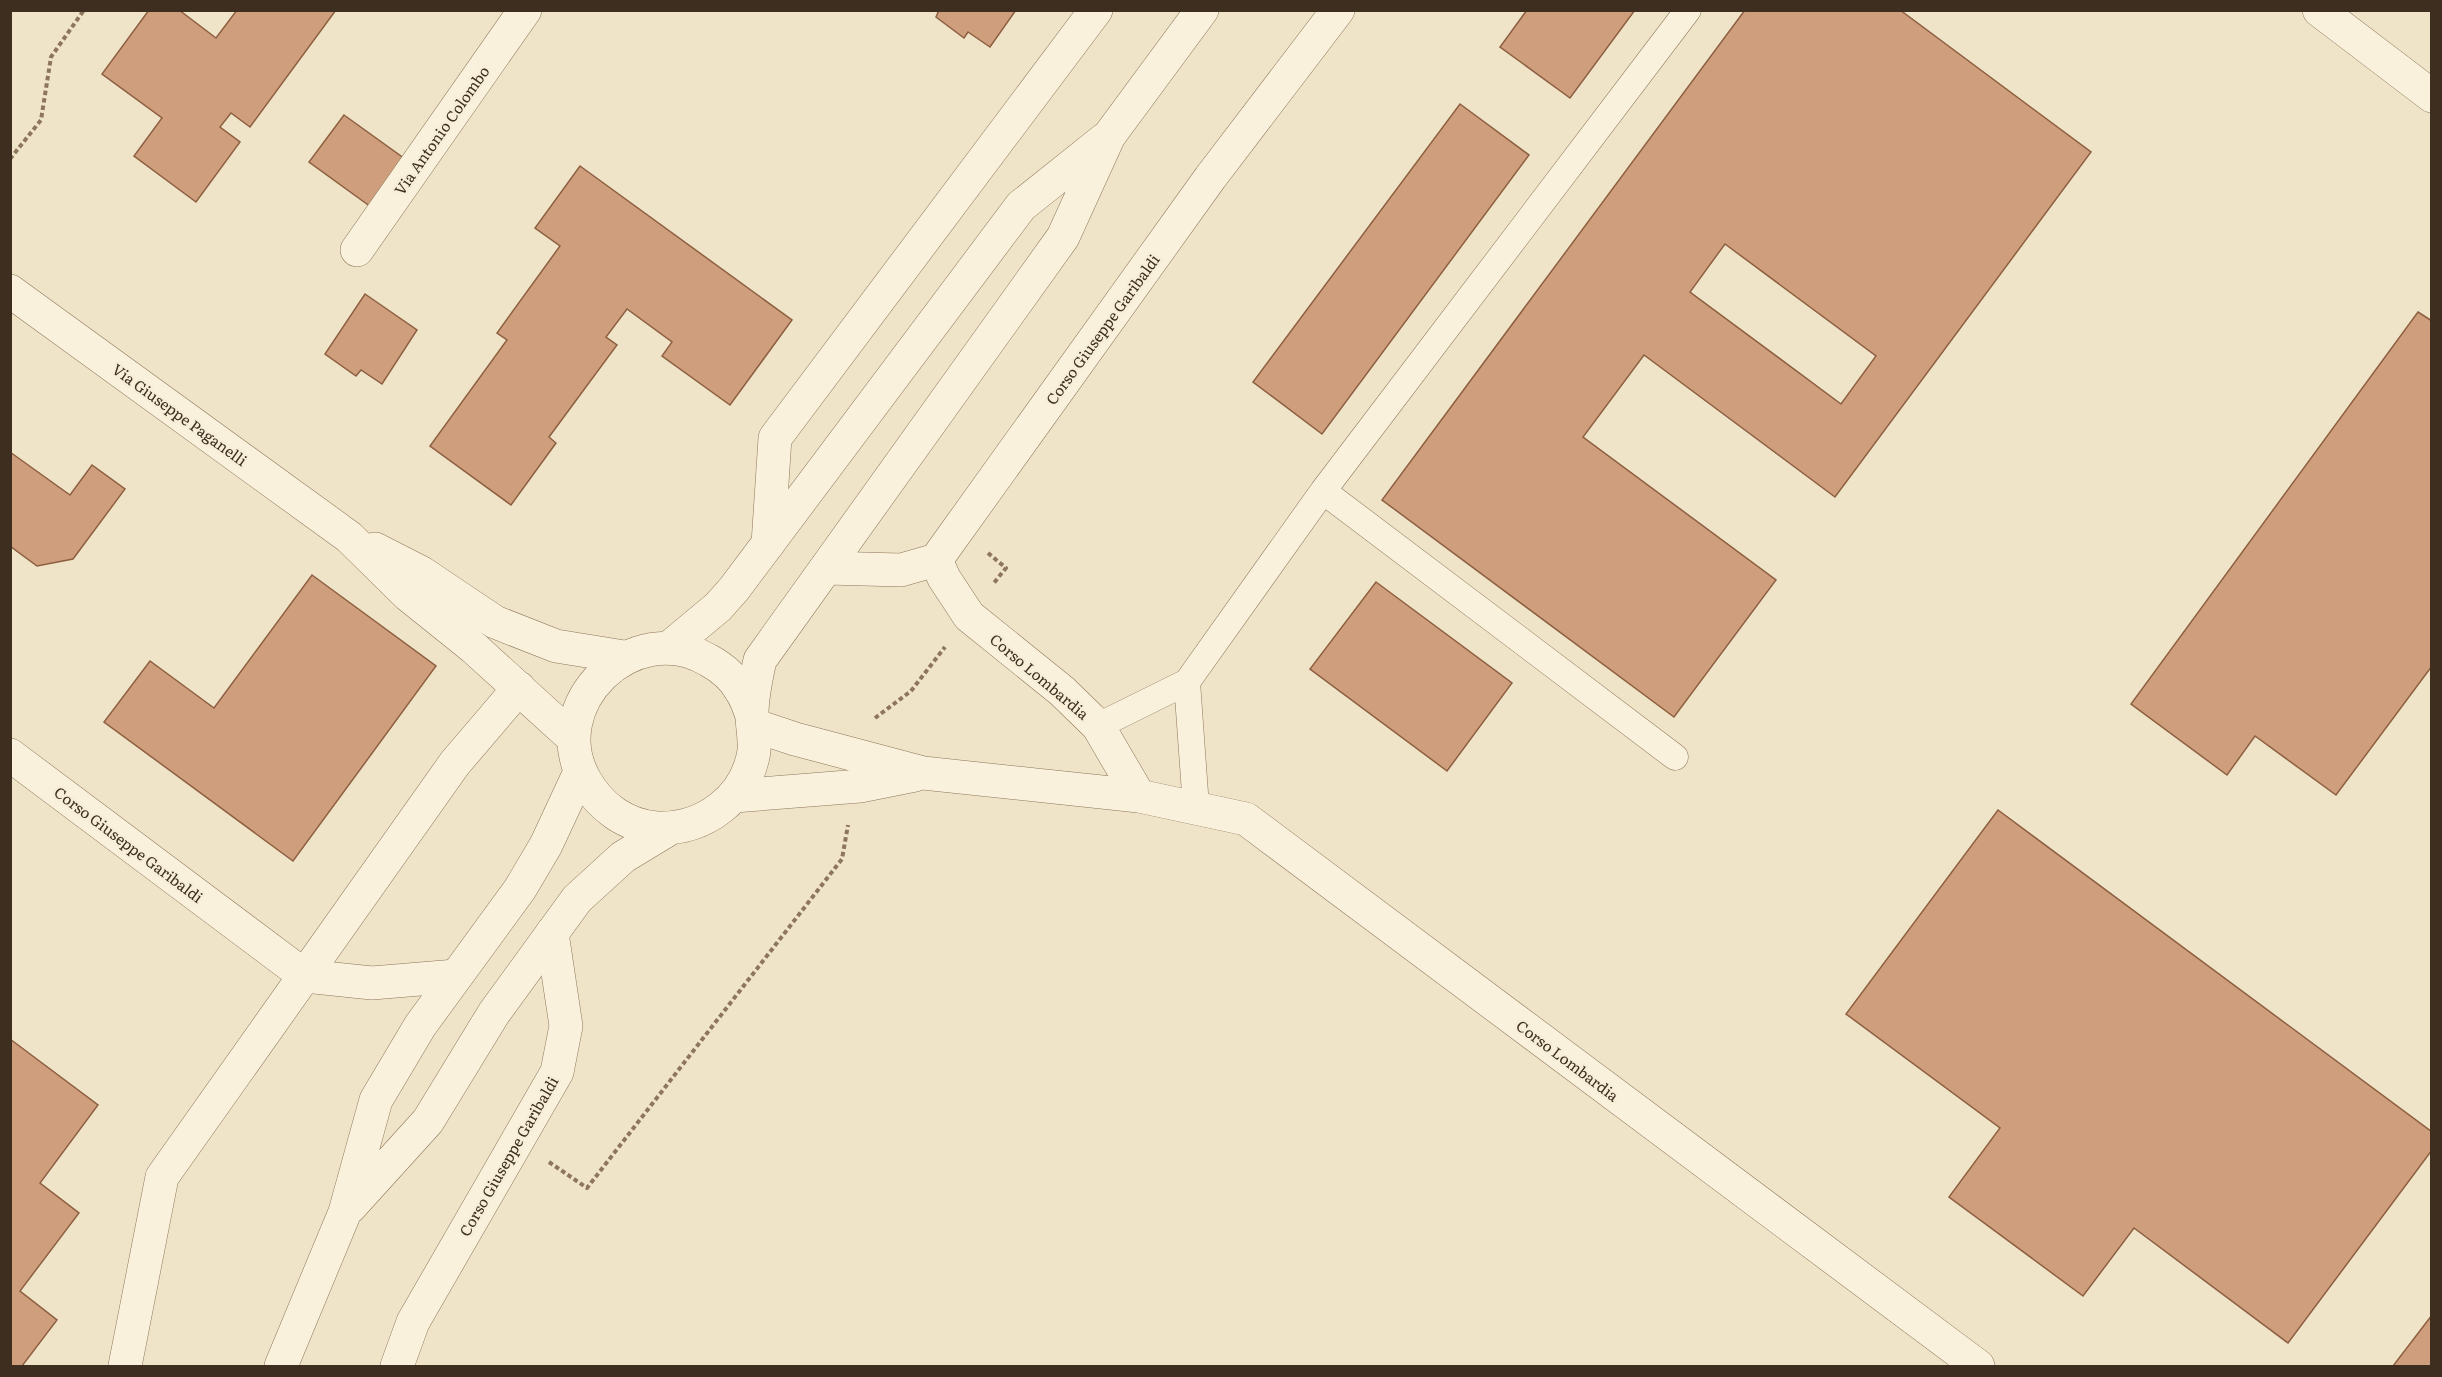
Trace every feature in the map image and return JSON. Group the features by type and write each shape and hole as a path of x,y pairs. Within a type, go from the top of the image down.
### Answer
{"street":[{"name":"Via Antonio Colombo","path":"357,250 525,10"},
{"path":"768,544 774,438 1096,10"},
{"path":"753,720 741,689 722,668 698,654 670,648 646,649 624,657 597,677 580,705 573,738 580,772 591,792 607,808 627,820 648,827 671,828 694,824 716,812 734,796 747,774 752,758 754,688 760,660 1063,237 1108,136 1202,10"},
{"name":"Corso Giuseppe Garibaldi","path":"936,560 1203,188 1338,10"},
{"path":"2319,10 2429,93"},
{"path":"670,648 718,607 768,544 1021,206 1108,136"},
{"name":"Via Giuseppe Paganelli","path":"10,291 349,537 408,595 519,688 573,738"},
{"name":"Via Giuseppe Paganelli","path":"349,537 422,573 495,622 556,646 624,657"},
{"path":"826,568 901,570 936,560"},
{"name":"Corso Lombardia","path":"936,560 944,578 969,616 1062,691 1098,726 1139,796"},
{"path":"125,1366 162,1177 455,763 519,688"},
{"name":"Corso Lombardia","path":"753,720 806,742 923,773 1139,796 1246,819 1978,1366"},
{"name":"Corso Giuseppe Garibaldi","path":"10,755 305,976"},
{"path":"281,1366 345,1212 376,1100 420,1026 525,881 546,845 580,772"},
{"name":"Corso Lombardia","path":"734,796 860,786 923,773"},
{"path":"345,1212 428,1121 494,1013 577,899 624,857 671,828"},
{"name":"Corso Giuseppe Garibaldi","path":"397,1366 413,1322 557,1072 566,1026 552,933"},
{"path":"305,976 372,983 456,976"}],"lane":[{"path":"1098,726 1187,682 1323,491 1688,10"},
{"path":"1323,491 1674,757"},
{"path":"1187,682 1196,807"}],"path":[{"path":"10,159 41,120 51,57 84,10"}],"building":[{"path":"149,10 179,10 216,38 237,10 336,10 250,127 231,113 220,127 240,142 196,202 134,156 162,118 102,74"},
{"path":"939,10 1016,10 990,47 968,32 964,38 936,17"},
{"path":"1527,10 1635,10 1570,98 1500,47"},
{"path":"1745,10 1900,10 2091,152 1835,497 1644,355 1583,437 1776,580 1674,717 1382,500","holes":["1725,244 1876,356 1841,404 1690,292"]},
{"path":"1460,104 1529,155 1322,434 1253,382"},
{"path":"344,115 405,159 371,207 309,162"},
{"path":"580,166 792,320 730,405 662,356 672,342 627,309 606,337 617,345 549,437 556,443 511,505 430,446 507,340 497,333 560,246 535,228"},
{"path":"365,294 417,330 382,384 361,370 356,376 325,354"},
{"path":"2418,312 2432,321 2432,666 2336,795 2255,736 2227,775 2131,704"},
{"path":"10,452 70,495 92,465 125,489 73,559 37,566 10,546"},
{"path":"312,575 436,666 293,861 104,722 150,661 214,708"},
{"path":"1376,582 1512,683 1447,771 1310,669"},
{"path":"1998,810 2432,1132 2432,1150 2288,1343 2134,1228 2083,1296 1949,1197 2000,1128 1846,1014"},
{"path":"10,1039 98,1105 40,1183 79,1213 20,1291 57,1320 22,1366 10,1366"},
{"path":"2432,1315 2432,1366 2393,1366"}]}
